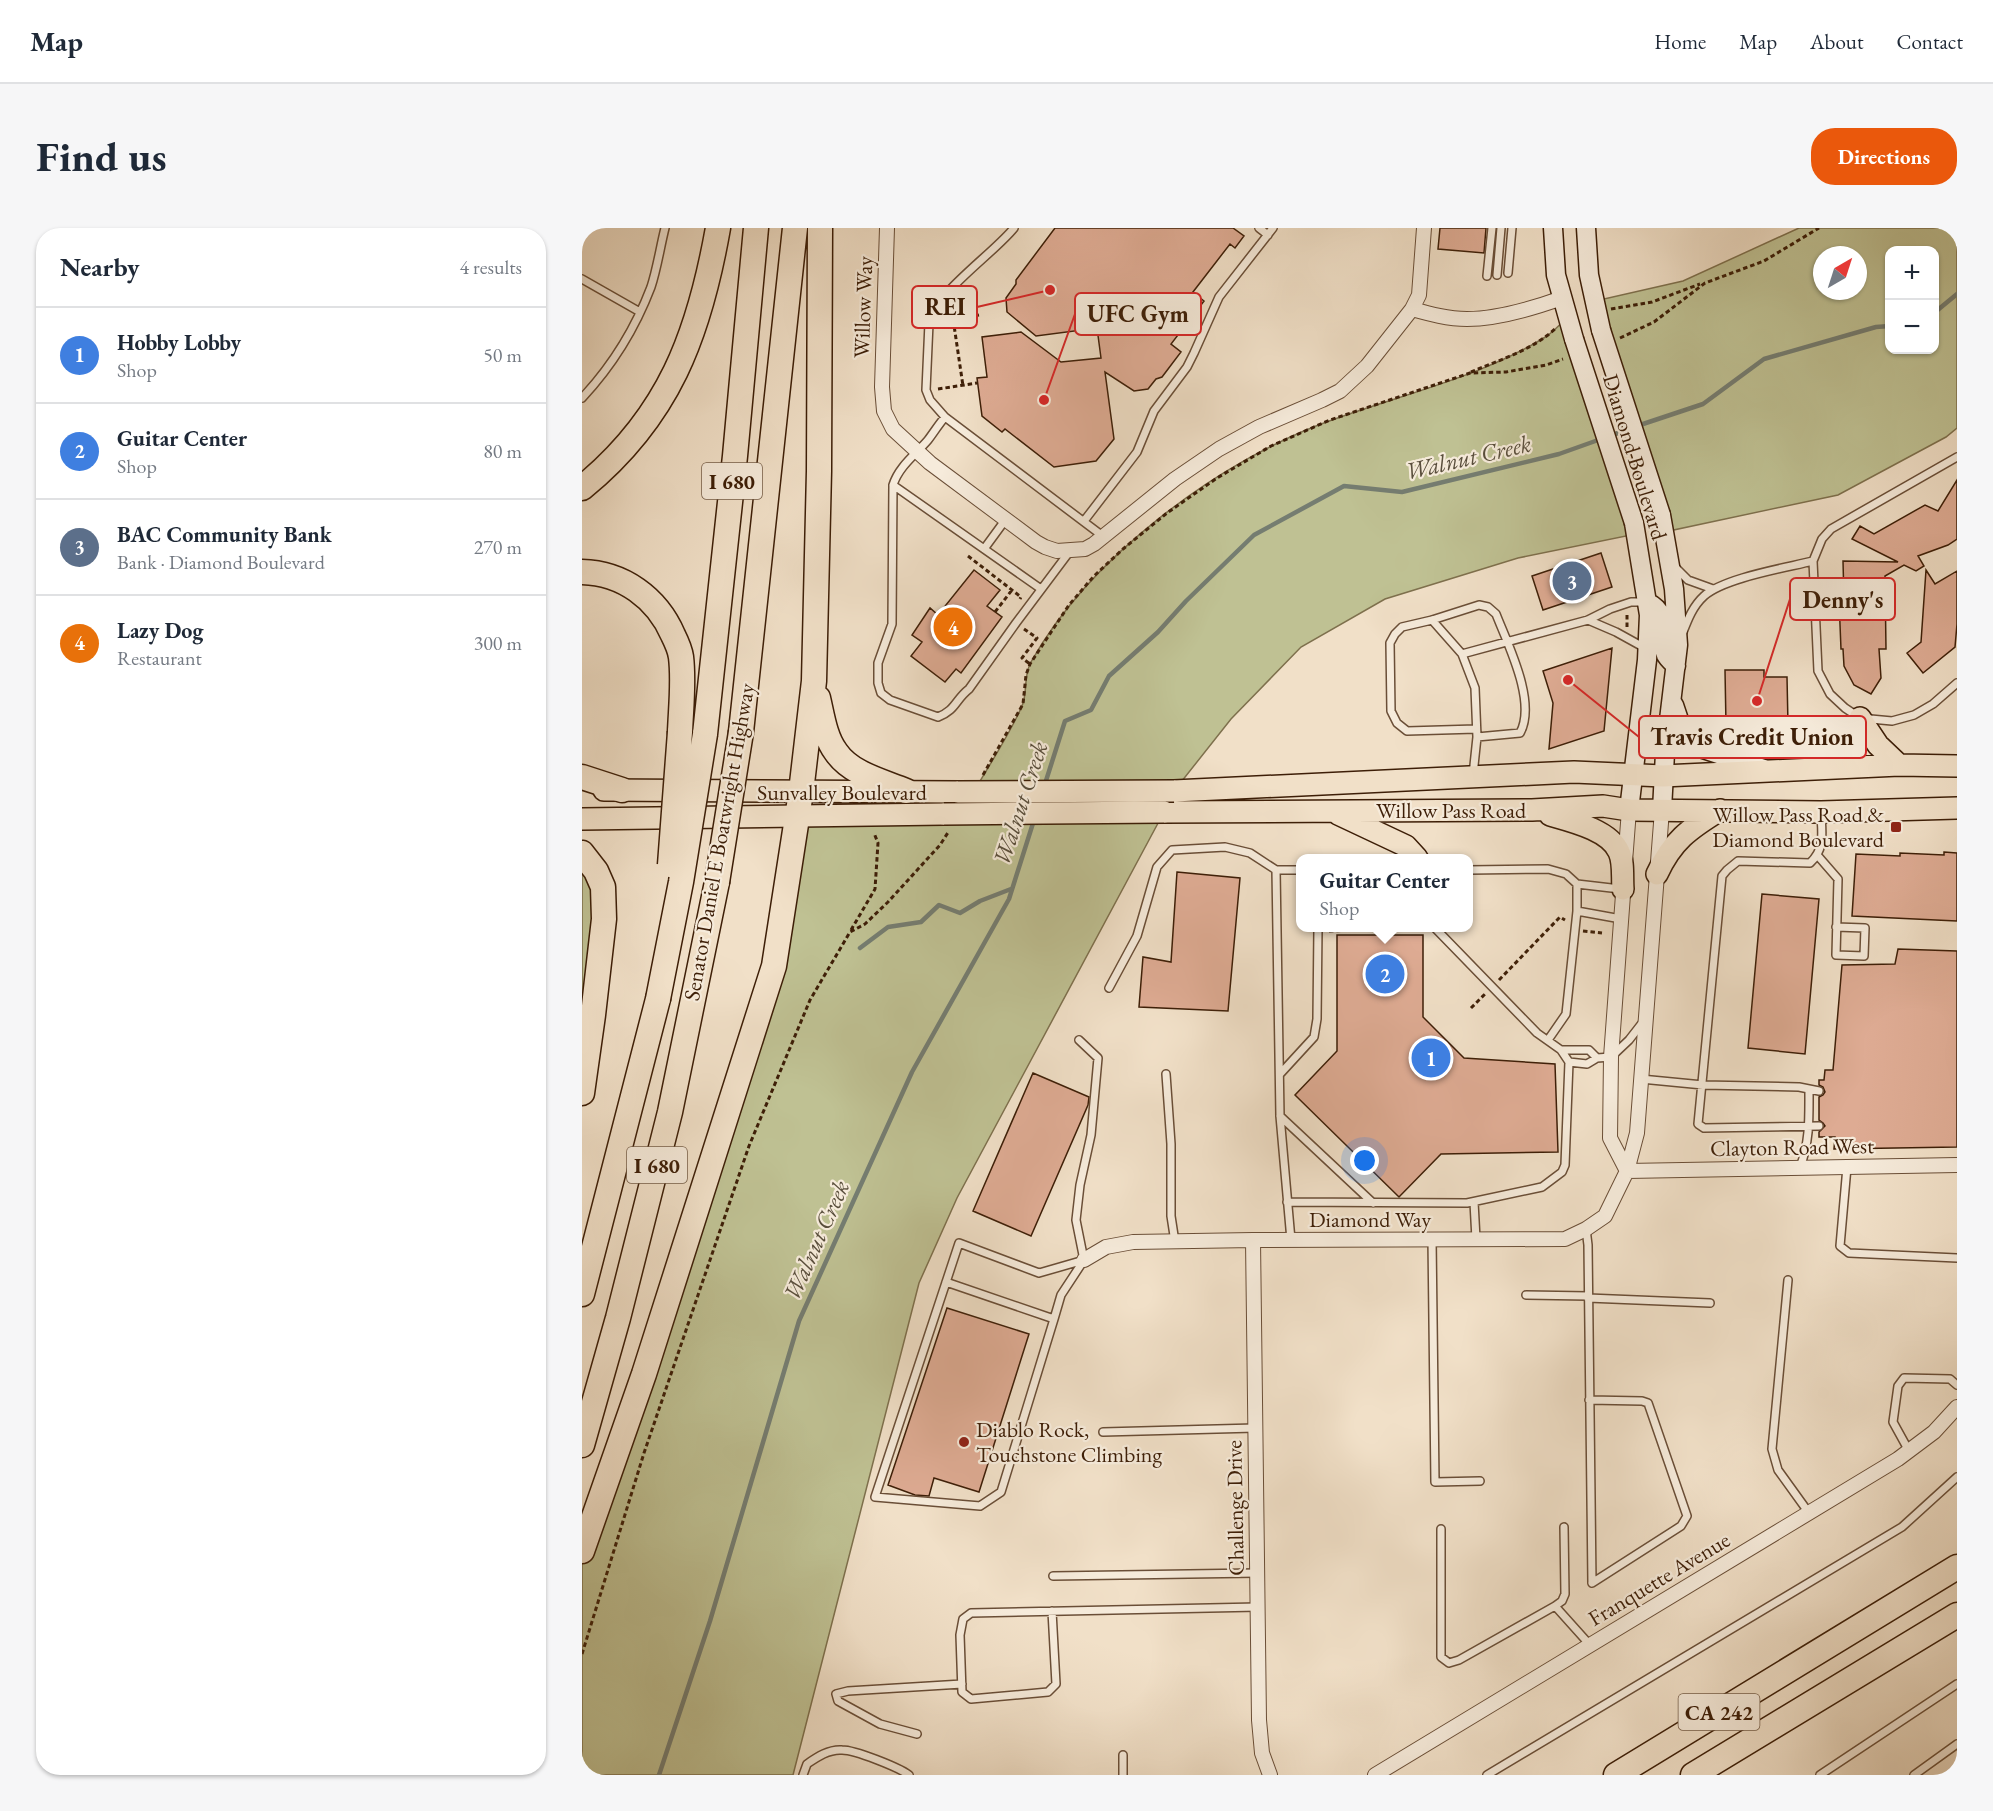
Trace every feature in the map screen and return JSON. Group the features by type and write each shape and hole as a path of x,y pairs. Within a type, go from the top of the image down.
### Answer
{"highway":[{"path":"582,488 625,448 654,412 679,366 694,331 718,228"},
{"name":"Senator Daniel E Boatwright Highway","path":"582,1294 658,999 681,882 705,734 735,456 756,228"},
{"name":"Senator Daniel E Boatwright Highway","path":"582,1445 618,1318 670,1112 717,882 741,732 795,228"},
{"path":"582,1551 644,1374 774,966 798,816 814,681 819,471 820,228"},
{"path":"582,573 604,575 636,589 649,598 667,621 681,655 681,732 658,999"},
{"path":"814,681 824,723 835,752 850,767 906,791"},
{"path":"582,777 622,790"},
{"path":"582,853 596,871 603,887 604,919 582,1093"},
{"path":"1822,1649 1957,1551"},
{"name":"CA 242","path":"1616,1775 1957,1567"},
{"name":"CA 242","path":"1693,1775 1957,1615"},
{"path":"1845,1683 1957,1622"}],"main road":[{"name":"Diamond Boulevard","path":"1553,228 1556,275 1567,318 1634,523 1649,615 1648,649 1629,810"},
{"name":"Diamond Boulevard","path":"1586,228 1589,275 1601,330 1661,515 1674,589 1678,645 1663,776 1662,810"},
{"path":"1647,602 1661,613 1666,656 1676,666"},
{"path":"1672,697 1684,735 1697,747 1768,770"},
{"path":"1860,718 1878,745 1899,765"},
{"name":"Willow Pass Road","path":"958,792 1174,791 1574,772 1663,776 1899,765 1957,766"},
{"name":"Sunvalley Boulevard","path":"582,789 958,792"},
{"name":"Willow Pass Road","path":"944,814 1532,810 1603,806 1629,810 1821,812 1957,808"},
{"path":"1532,810 1579,823 1615,844 1620,854 1623,889"},
{"path":"1657,874 1666,854 1680,838 1720,810"},
{"path":"1332,811 1406,846 1413,854"},
{"name":"Sunvalley Boulevard","path":"582,819 944,814"}],"street":[{"name":"Willow Way","path":"887,228 882,403 892,429 916,451 1045,547 1057,551 1070,551"},
{"path":"1070,551 1085,549 1104,537 1175,479 1219,449 1259,427 1340,390 1367,366 1412,309 1419,295 1425,228"},
{"path":"1412,309 1437,316 1468,319 1535,307 1562,298"},
{"path":"1627,1171 1610,1138 1604,1057 1621,919 1629,810"},
{"name":"Diamond Way","path":"1084,1260 1106,1247 1133,1242 1565,1239 1605,1216 1627,1171 1637,1133 1662,810"},
{"name":"Clayton Road West","path":"1627,1171 1957,1165"},
{"name":"Challenge Drive","path":"1253,1240 1259,1720 1263,1753 1270,1775"},
{"name":"Franquette Avenue","path":"1375,1775 1909,1451 1934,1432 1957,1407"}],"lane":[{"path":"582,399 629,337 651,287 665,228"},
{"path":"1014,228 948,292 931,312 926,390 930,400 945,417 1104,537"},
{"path":"1258,228 1268,235"},
{"path":"1084,521 1137,452 1154,411 1194,353 1219,297 1273,228"},
{"path":"1487,276 1492,228"},
{"path":"1497,275 1502,228"},
{"path":"1508,273 1512,228"},
{"path":"582,279 640,312"},
{"path":"945,417 927,442 916,451 893,485 892,624 877,672 881,693 890,700 938,717 951,712 1070,551"},
{"path":"1957,457 1878,500 1831,529 1822,539 1813,561 1818,671 1830,694 1860,718 1892,721 1914,715 1933,704 1957,683"},
{"path":"893,485 1041,589"},
{"path":"984,549 1006,519"},
{"path":"1669,561 1688,580 1713,589"},
{"path":"1678,645 1690,614 1702,598 1713,589 1728,582 1813,561"},
{"path":"1462,654 1588,620 1631,602 1647,602"},
{"path":"1476,729 1407,731 1397,723 1391,711 1390,643 1402,627 1479,605 1488,607 1496,614 1522,685 1526,724 1520,734 1477,737"},
{"path":"1432,620 1462,654 1475,688 1477,737 1473,777"},
{"path":"1588,620 1648,649"},
{"path":"1819,1126 1704,1128 1698,1124 1722,876 1737,861 1809,863 1818,856 1822,844 1821,812"},
{"path":"1109,988 1137,936 1156,867 1172,850 1225,847 1250,853 1276,870 1296,870"},
{"path":"1818,856 1838,879 1836,927 1836,955 1863,960 1865,928 1836,927"},
{"path":"1473,870 1548,869 1566,874 1577,884 1623,889"},
{"path":"1276,870 1280,1116 1290,1240"},
{"path":"1548,1040 1566,1014 1577,884"},
{"path":"1576,912 1621,919"},
{"path":"1280,1074 1314,1037 1317,1019 1318,932"},
{"path":"1287,1202 1467,1203 1542,1186 1562,1172 1565,1165 1569,1062 1562,1050 1537,1033 1440,932"},
{"path":"1569,1062 1587,1064 1604,1057 1629,1040 1645,1020"},
{"path":"1078,1040 1098,1058 1091,1135 1080,1185 1076,1220 1084,1260 1061,1295 1001,1492 980,1506 875,1497 959,1243 1039,1273 1084,1260"},
{"path":"1562,1050 1589,1050 1604,1057"},
{"path":"1166,1074 1171,1144 1171,1216 1175,1242"},
{"path":"1641,1078 1702,1085 1799,1088 1819,1091"},
{"path":"1800,1168 1807,1150 1809,1090"},
{"path":"1280,1116 1373,1203"},
{"path":"1847,1167 1840,1246 1849,1253 1957,1258"},
{"path":"1474,1202 1476,1239"},
{"path":"1586,1229 1592,1583 1680,1526 1687,1516 1648,1403 1589,1400"},
{"path":"1432,1239 1435,1482 1480,1481"},
{"path":"1788,1280 1772,1449 1778,1470 1809,1512"},
{"path":"946,1282 1054,1318"},
{"path":"1526,1295 1710,1303"},
{"path":"1909,1451 1893,1422 1898,1386 1904,1378 1950,1379 1957,1385"},
{"path":"1103,1432 1255,1428"},
{"path":"1487,1775 1902,1527 1957,1477"},
{"path":"1442,1529 1441,1657 1449,1663 1459,1660 1562,1601 1565,1594 1564,1527"},
{"path":"1053,1576 1257,1574"},
{"path":"1556,1606 1590,1645"},
{"path":"1052,1611 1056,1684 1048,1692 971,1699 962,1692 960,1635 963,1619 971,1613 1052,1611 1258,1607"},
{"path":"917,1734 880,1724 838,1701 836,1694 848,1691 962,1684"},
{"path":"1820,1775 1957,1684"},
{"path":"1914,1775 1957,1744"},
{"path":"803,1775 807,1764 822,1754 841,1749 899,1768 909,1775"},
{"path":"1123,1755 1123,1775"}],"path":[{"path":"1597,311 1652,302 1705,282"},
{"path":"948,292 963,386"},
{"path":"929,323 979,315"},
{"path":"1470,373 1549,335 1567,318"},
{"path":"926,390 977,383"},
{"path":"968,556 1021,597 1007,616 1037,638 1022,658 1030,664"},
{"path":"995,612 1012,590"},
{"path":"1627,611 1627,632"},
{"path":"850,932 875,889 878,843 867,815"},
{"path":"1472,1008 1560,917 1582,930 1602,933"}],"green space":[{"path":"1799,228 1957,228 1957,428 1946,437 1838,495 1664,532 1595,301 1683,281"},
{"path":"1567,318 1636,534 1518,558 1385,599 1301,647 1231,719 1174,791 973,793 1017,717 1024,701 1026,678 1031,662 1056,623 1087,586 1122,550 1161,517 1203,486 1289,438 1332,420 1442,384 1496,363 1547,336"},
{"path":"1164,812 957,1198 919,1283 793,1775 582,1775 582,1551 766,995 798,816"},
{"path":"582,853 596,871 582,1093"}],"building":[{"path":"1055,228 1233,228 1244,236 1235,248 1230,244 1193,292 1204,301 1171,344 1181,352 1162,377 1156,379 1148,389 1134,391 1105,372 1114,439 1096,461 1054,467 1005,429 1002,432 982,416 977,378 987,377 982,337 1021,332 1061,362 1101,358 1097,328 1036,336 1007,312 1006,298 1016,284 1016,280"},
{"path":"1440,228 1486,228 1484,253 1438,249"},
{"path":"1957,480 1957,539 1948,545 1918,556 1924,566 1916,571 1904,565 1885,576 1886,649 1879,649 1881,678 1871,694 1854,685 1844,666 1839,600 1844,600 1843,561 1898,562 1852,539 1860,526 1874,534 1925,505 1938,511"},
{"path":"1601,553 1612,587 1543,610 1532,576"},
{"path":"974,570 1000,590 987,606 1002,617 961,673 956,669 945,682 911,656 922,642 912,635 930,608 938,615"},
{"path":"1926,570 1935,584 1957,571 1957,624 1955,647 1923,673 1907,653 1921,642"},
{"path":"1612,648 1604,731 1549,749 1553,703 1543,671"},
{"path":"1725,670 1764,670 1764,677 1787,677 1788,725 1726,725"},
{"path":"1944,852 1957,853 1957,921 1852,916 1856,854 1944,855"},
{"path":"1177,872 1240,878 1228,1011 1139,1007 1143,957 1171,962"},
{"path":"1762,894 1819,899 1805,1054 1748,1048"},
{"path":"1337,935 1423,935 1423,1017 1464,1058 1555,1064 1558,1152 1441,1154 1399,1197 1295,1095 1337,1051"},
{"path":"1898,949 1957,951 1957,1147 1834,1149 1835,1137 1819,1137 1819,1132 1825,1126 1819,1120 1819,1097 1825,1092 1819,1085 1819,1080 1824,1080 1825,1070 1833,1070 1842,965 1895,964"},
{"path":"1033,1073 1089,1097 1088,1105 1031,1236 973,1211"},
{"path":"947,1308 1029,1334 979,1492 934,1478 929,1496 915,1495 888,1485"}],"waterway":[{"name":"Walnut Creek","path":"1939,309 1957,294"},
{"name":"Walnut Creek","path":"1637,426 1703,404 1764,359 1885,326"},
{"name":"Walnut Creek","path":"1609,436 1630,429"},
{"name":"Walnut Creek","path":"1044,787 1065,721 1091,710 1109,676 1158,632 1186,601 1254,535 1344,486 1402,492 1559,454 1601,439"},
{"name":"Walnut Creek","path":"659,1775 710,1621 799,1321 912,1072 1009,899 1034,820"},
{"path":"860,948 888,927 921,922 939,905 960,913 980,901 1011,889"}],"place":[{"name":"REI","path":"1050,290"},
{"name":"UFC Gym","path":"1044,400"},
{"name":"BAC Community Bank","path":"1572,581"},
{"name":"Lazy Dog","path":"953,627"},
{"name":"Travis Credit Union","path":"1568,680"},
{"name":"Denny's","path":"1757,701"},
{"name":"Willow Pass Road & Diamond Boulevard","path":"1896,827"},
{"name":"Guitar Center","path":"1385,974"},
{"name":"Hobby Lobby","path":"1431,1058"},
{"name":"Diablo Rock, Touchstone Climbing","path":"964,1442"}]}
